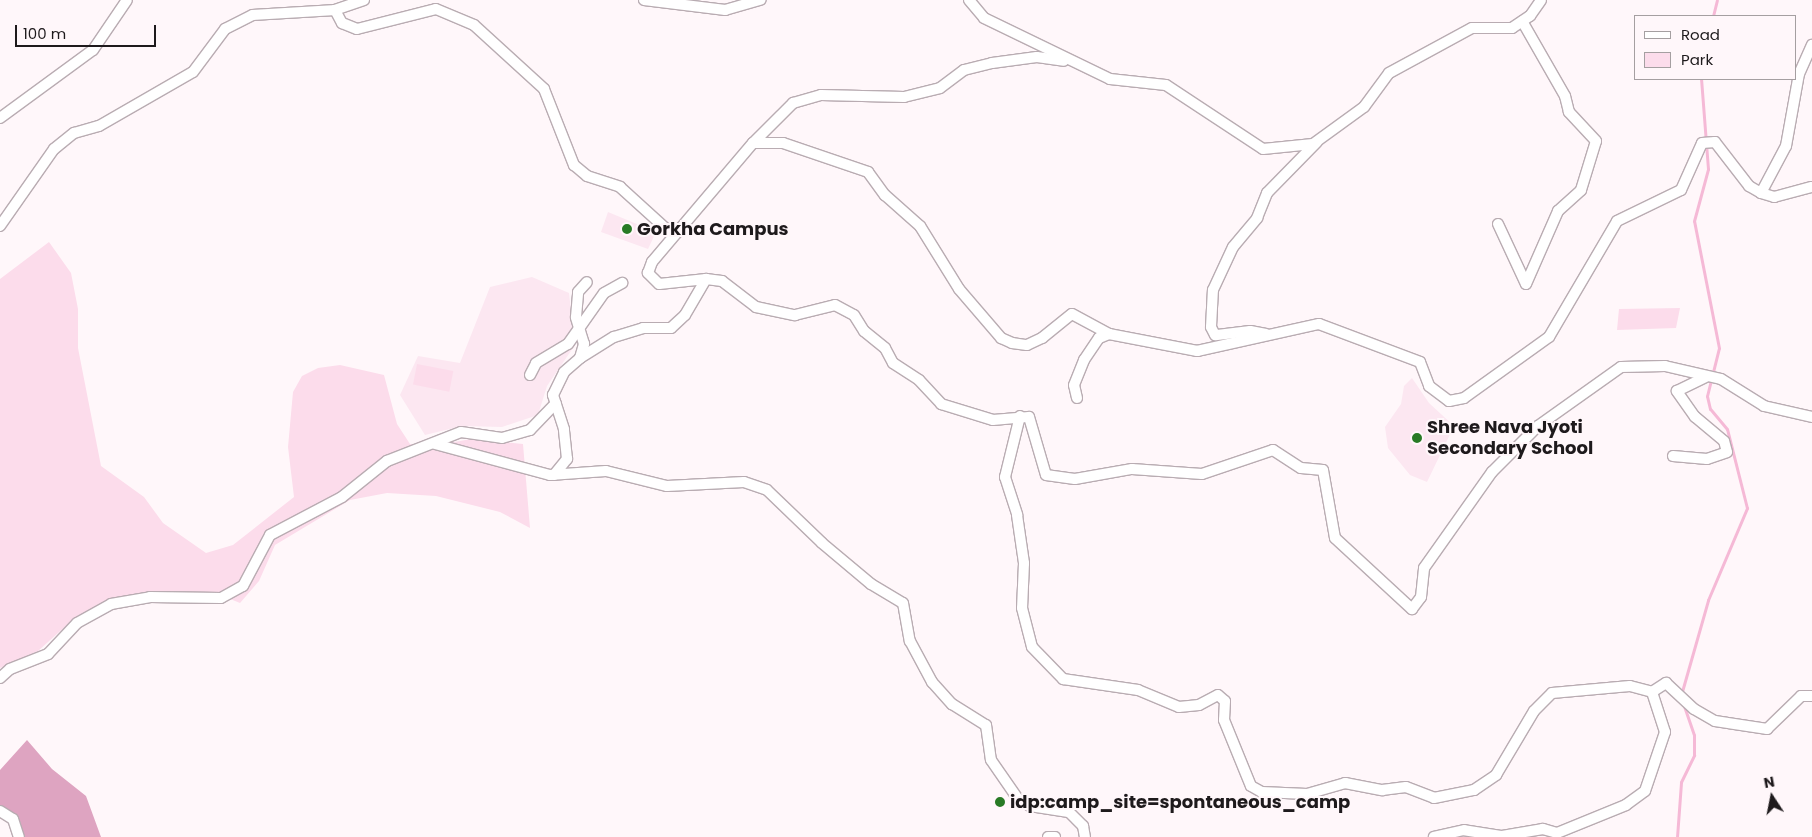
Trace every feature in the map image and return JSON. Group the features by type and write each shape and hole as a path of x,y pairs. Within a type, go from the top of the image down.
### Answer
{"street":[{"path":"0,118 93,50 126,0"},
{"path":"0,226 54,149 74,133 99,126 192,72 225,29 252,14 335,10 364,0"},
{"path":"644,0 725,10 761,0"},
{"path":"969,0 984,18 1110,79 1166,85 1263,149 1318,142"},
{"path":"1269,335 1250,331 1215,335 1213,290 1233,248 1257,218 1267,193 1318,142 1364,107 1389,73 1447,38 1472,28 1512,28 1522,21 1541,0"},
{"path":"335,10 342,23 357,29 436,9 474,25 544,89 574,165 587,176 620,187 673,235"},
{"path":"1498,224 1526,284 1558,211 1581,190 1596,141 1569,112 1565,96 1522,21"},
{"path":"1761,193 1786,146 1799,74 1812,45"},
{"path":"1082,66 1059,59 1019,59 964,70 940,88 904,97 821,95 793,103 753,143 673,235 652,262 651,280 659,284 706,279 722,281 756,307 795,315 835,305 854,315 864,331 886,348 893,363 919,380 941,404 993,420 1020,416 1029,417 1046,475 1076,480 1132,469 1202,474 1273,450 1301,468 1323,470 1335,538 1412,609 1421,597 1424,568 1492,472 1538,426 1621,367 1665,366 1720,379 1764,406 1812,417"},
{"path":"753,143 784,142 868,172 885,195 920,226 959,289 1001,338 1027,345 1072,314 1109,334 1197,351 1319,324 1420,362 1429,386 1448,401 1464,398 1549,337 1617,221 1681,190 1702,144 1715,142 1738,174 1761,193 1774,197 1812,187"},
{"path":"554,475 567,458 553,395 556,385 580,358 614,337 643,328 671,328 700,296 706,279"},
{"path":"580,358 584,344 578,332 578,292 587,282"},
{"path":"530,375 536,363 556,355 578,332 604,294 622,283"},
{"path":"1077,398 1074,385 1084,360 1099,338 1109,334"},
{"path":"1673,456 1707,459 1727,452 1724,441 1695,416 1677,391 1706,377"},
{"path":"0,678 10,669 48,654 77,623 111,604 150,597 221,598 243,586 270,535 342,497 387,461 435,444 461,432 502,438 530,430 556,403"},
{"path":"1020,416 1005,477 1017,515 1024,563 1022,608 1032,647 1063,679 1114,690 1138,690 1179,707 1199,705 1218,695 1226,701 1224,720 1251,786 1262,792 1307,794 1345,783 1382,790 1406,787 1434,798 1474,790 1496,775 1534,711 1552,693 1630,686 1652,692 1666,683 1694,709 1715,721 1768,729 1801,696 1812,696"},
{"path":"435,444 554,475 606,471 667,486 744,482 767,490 822,543 871,584 903,603 910,641 932,682 952,704 986,725 991,760 1018,799 1030,806 1069,812 1083,826 1085,837"},
{"path":"1434,837 1464,830 1502,836 1544,829 1557,833 1626,805 1645,791 1665,732 1652,692"},
{"path":"0,811 13,819 19,837"},
{"path":"1048,837 1054,837"}],"shaded area":[{"name":"Gorkha Campus","path":"608,212 656,232 648,249 601,232"},
{"path":"532,277 569,293 575,345 547,386 538,415 502,427 462,426 425,435 400,395 418,356 460,363 490,287"},
{"name":"Shree Nava Jyoti Secondary School","path":"1412,378 1429,403 1454,426 1427,482 1410,475 1388,448 1385,427 1401,404 1404,386"},
{"path":"27,740 52,769 86,796 101,837 21,837 21,823 0,807 0,770"}],"green space":[{"path":"49,242 71,273 78,309 78,348 101,466 144,497 163,523 206,553 233,545 294,497 288,447 293,392 302,376 318,368 340,365 384,375 397,424 410,444 432,446 471,439 523,444 530,528 500,512 436,496 387,493 350,500 275,545 259,581 240,603 218,594 116,597 67,625 38,651 0,668 0,279"},
{"path":"1680,308 1676,328 1617,330 1619,309"},
{"path":"417,364 453,371 449,392 413,385"}],"waterway":[{"path":"1713,15 1717,0"},
{"path":"1681,695 1708,600 1747,508 1727,429 1710,409 1707,396 1719,348 1694,221 1708,169 1701,80"},
{"path":"1677,837 1681,782 1694,755 1694,735 1682,701"}],"place":[{"name":"Gorkha Campus","path":"627,229"},
{"name":"Shree Nava Jyoti Secondary School","path":"1417,438"},
{"name":"idp:camp_site=spontaneous_camp","path":"1000,802"}]}
